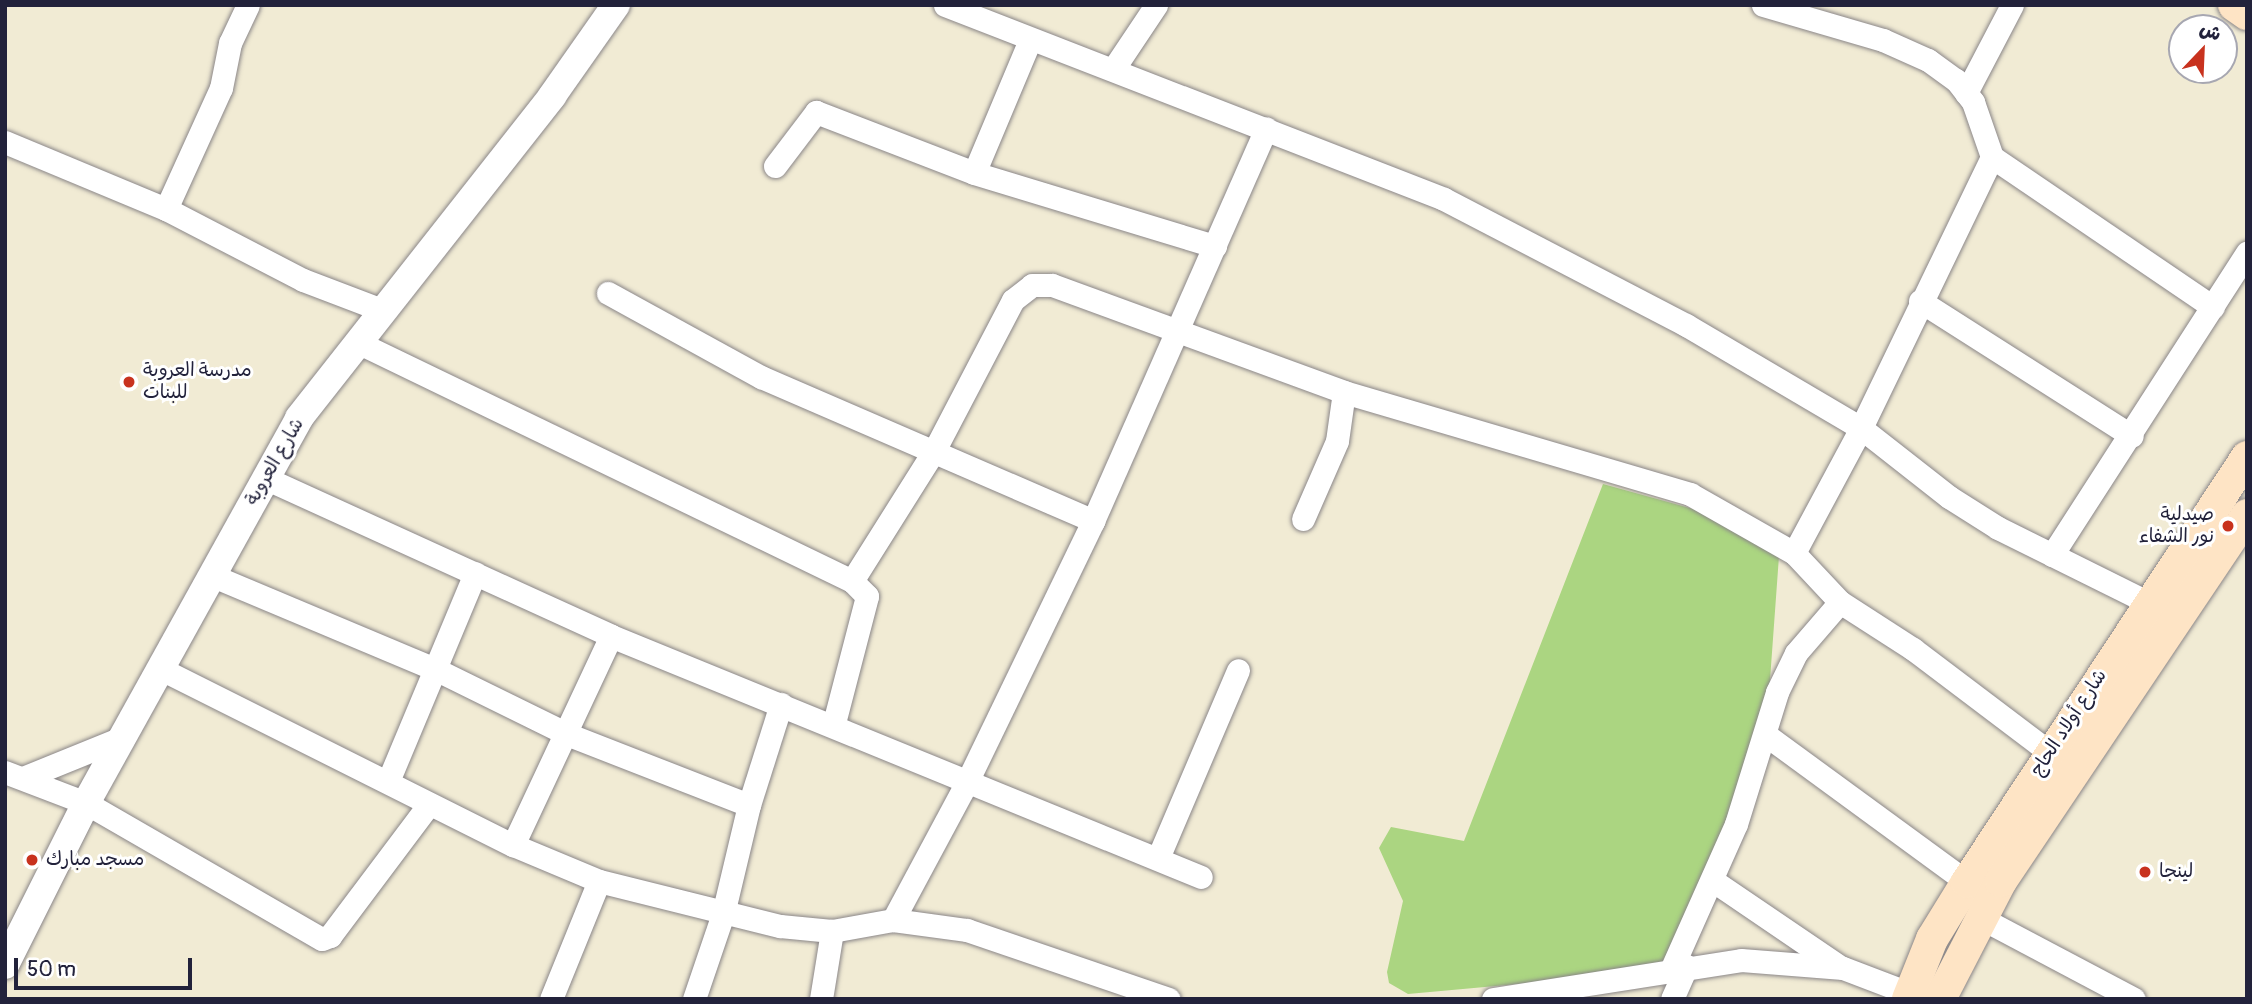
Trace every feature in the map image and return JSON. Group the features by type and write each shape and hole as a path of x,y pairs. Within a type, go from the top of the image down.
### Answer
{"main road":[{"path":"2234,5 2247,14"},
{"name":"شارع أولاد الحاج","path":"1921,997 1932,939 2049,752 2247,457"},
{"name":"شارع أولاد الحاج","path":"1921,997 1979,917 2247,514"}],"street":[{"path":"166,209 220,88 230,43 248,5"},
{"name":"شارع العروبة","path":"5,965 86,803 299,418 552,96 616,5"},
{"path":"945,5 1030,40 1114,68 1266,128 1444,199 1497,225 1686,325 1861,428 1949,497 2052,555 2149,603"},
{"path":"1114,68 1156,5"},
{"path":"1763,5 1883,40 1928,60 1966,93 1992,157 2213,307"},
{"path":"1966,93 2012,5"},
{"path":"974,173 1030,40"},
{"path":"775,166 816,112 974,173 1215,246"},
{"path":"893,920 967,782 1093,521 1266,128"},
{"path":"5,142 166,209 303,280 382,310"},
{"path":"1794,553 1861,428 1920,301 1992,157"},
{"path":"2052,555 2132,436 2247,252"},
{"path":"852,581 934,451 1013,300 1032,285 1071,289 1344,392 1690,494 1794,553 1840,602 1913,649 2049,752"},
{"path":"608,293 761,377 1093,521"},
{"path":"1920,301 2132,436"},
{"path":"357,342 852,581 867,596 834,723"},
{"path":"1303,519 1337,441 1344,392"},
{"path":"265,478 611,636 781,705 834,723 967,782 1201,877"},
{"path":"389,779 437,670 475,573"},
{"path":"211,575 437,670 569,734 749,805"},
{"path":"1672,999 1679,968 1766,735 1774,702 1796,653 1840,602"},
{"path":"513,845 569,734 611,636"},
{"path":"161,669 389,779 429,804 513,845 599,881 723,914 832,930 893,920 967,930 1015,943 1168,999"},
{"path":"1158,858 1238,670"},
{"path":"694,999 723,914 749,805 781,705"},
{"path":"1766,735 1967,882"},
{"path":"14,775 124,737"},
{"path":"14,775 86,803 322,939 330,936 429,804"},
{"path":"1712,880 1843,968 1921,997"},
{"path":"551,999 599,881"},
{"path":"1979,917 2134,999"},
{"path":"821,999 832,930"},
{"path":"1493,999 1741,960 1843,968"}],"green space":[{"path":"1603,484 1697,510 1779,556 1766,735 1671,970 1408,994 1389,983 1387,972 1403,901 1379,848 1391,827 1464,841"}],"place":[{"name":"مدرسة العروبة للبنات","path":"129,382"},
{"name":"صيدلية نور الشفاء","path":"2228,526"},
{"name":"مسجد مبارك","path":"32,860"},
{"name":"لينجا","path":"2145,872"}]}
